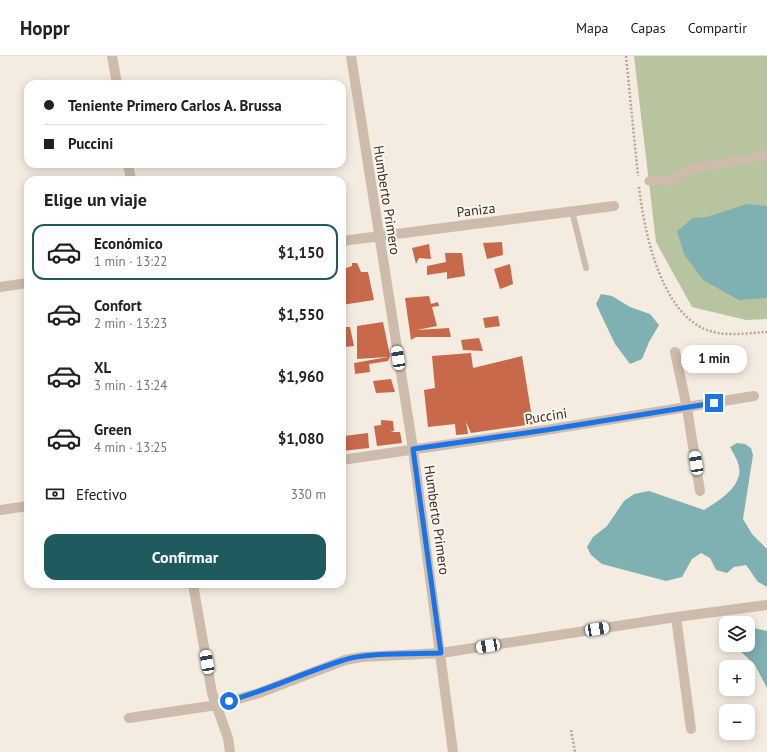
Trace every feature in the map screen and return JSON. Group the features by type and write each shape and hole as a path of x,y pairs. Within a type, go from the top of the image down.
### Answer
{"street":[{"path":"112,56 116,80"},
{"name":"Humberto Primero","path":"351,56 378,236 413,449 453,752"},
{"path":"649,181 668,181 692,169 767,155"},
{"name":"Paniza","path":"346,240 614,206"},
{"path":"0,287 24,284"},
{"path":"675,352 687,408 700,491"},
{"name":"Puccini","path":"346,459 687,408 754,396"},
{"path":"0,510 24,507"},
{"path":"194,588 212,693 228,738 230,752"},
{"path":"129,718 217,705 258,693 345,660 362,657 441,653 676,617 767,605"},
{"path":"676,617 691,729"}],"lane":[{"path":"572,211 586,268"}],"path":[{"path":"626,56 638,178"},
{"path":"639,185 648,242 660,275 680,310 692,321 706,330 724,334 767,332"},
{"path":"572,730 575,752"}],"green space":[{"path":"634,56 767,56 767,319 746,320 692,307 656,242"}],"water":[{"path":"747,204 767,206 767,298 739,300 703,280 684,254 677,231 693,218 707,217"},
{"path":"601,294 612,296 630,307 650,314 659,325 649,342 642,359 630,364 615,344 596,304"},
{"path":"737,443 745,444 751,448 753,455 743,519 752,534 767,549 767,587 758,582 746,565 734,567 727,573 716,570 710,558 701,553 692,559 682,577 666,581 602,564 591,555 587,547 593,537 607,526 624,501 634,494 649,491 704,510 716,503 728,493 737,481 739,474 738,462 730,447"},
{"path":"755,628 767,631 767,688 755,665 755,660 750,660 741,652 755,652"}],"building":[{"path":"502,242 503,255 487,259 483,243"},
{"path":"429,244 431,259 419,258 416,264 412,248"},
{"path":"445,253 462,253 465,276 447,279 447,272 427,275 427,266 446,262"},
{"path":"352,263 357,263 361,272 368,272 374,300 346,304 346,268 352,266"},
{"path":"510,264 513,284 500,289 494,269"},
{"path":"429,296 431,304 438,302 439,306 432,307 437,326 417,330 449,328 451,337 416,337 411,340 405,298"},
{"path":"498,316 500,326 485,328 483,318"},
{"path":"383,322 390,356 388,361 369,364 370,372 355,374 354,363 388,357 357,359 357,326"},
{"path":"346,327 350,327 354,346 346,347"},
{"path":"479,338 483,351 463,350 461,340"},
{"path":"471,353 473,368 522,356 533,424 471,433 466,422 468,434 456,435 455,424 428,427 424,390 435,388 432,356"},
{"path":"391,379 395,392 376,393 373,381"},
{"path":"381,420 393,421 394,431 390,432 400,432 402,443 377,446 374,426 381,425"},
{"path":"368,433 369,448 346,451 346,436"}],"route":[{"path":"229,701 258,693 345,660 362,657 441,653 413,449 546,430 714,403"}]}
